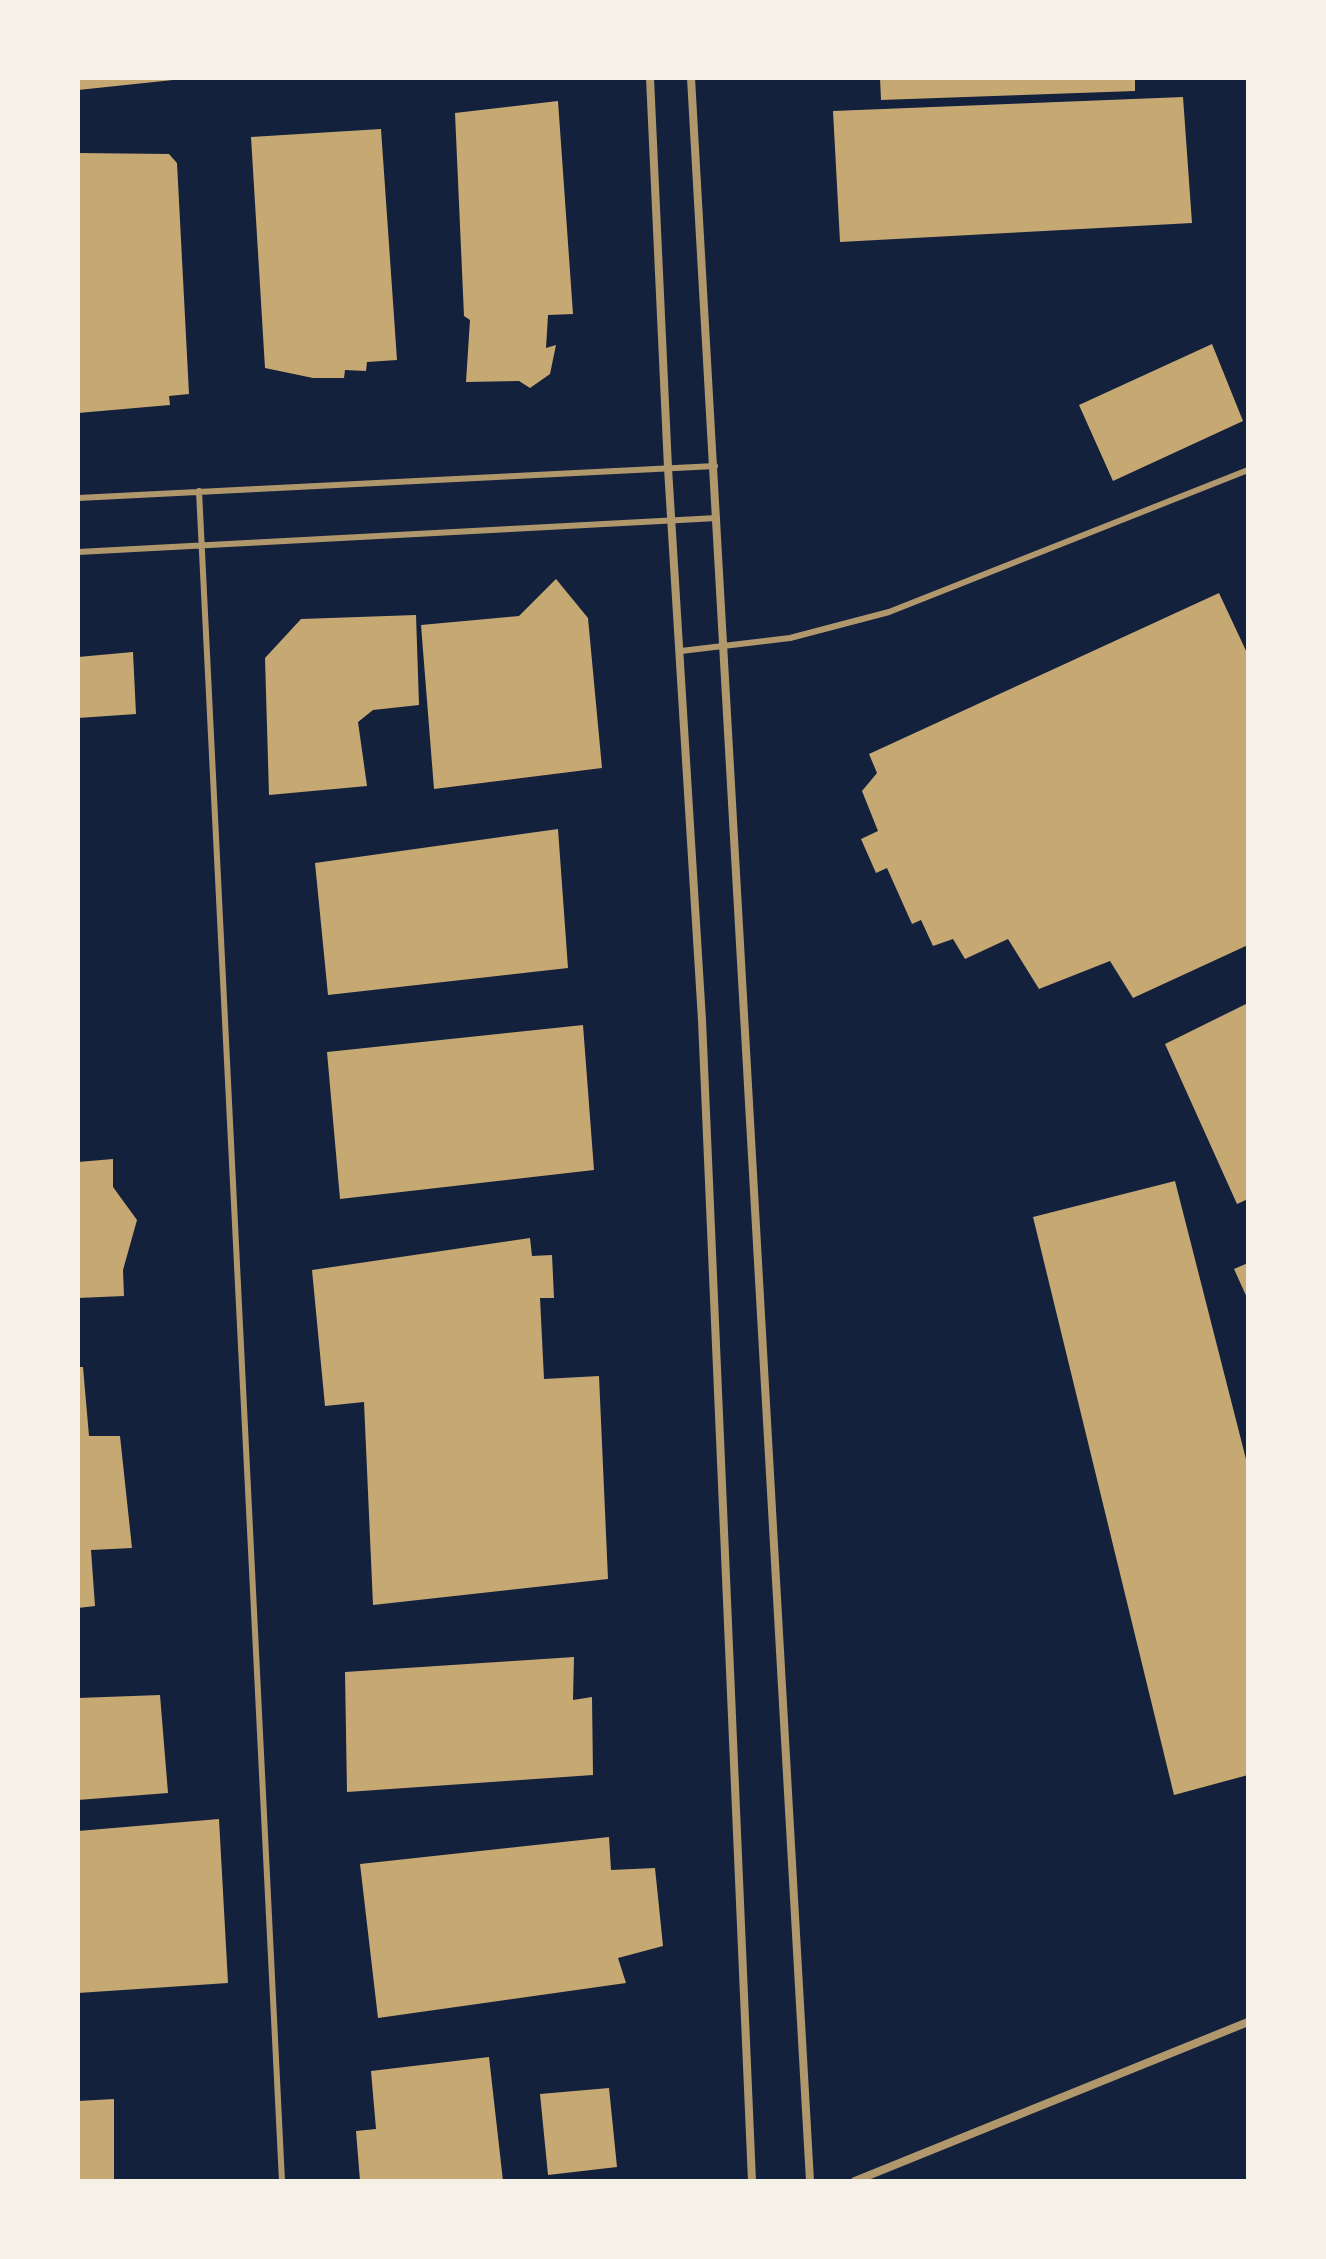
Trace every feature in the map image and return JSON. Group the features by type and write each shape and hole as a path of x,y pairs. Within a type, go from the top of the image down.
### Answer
{"street":[{"path":"650,78 668,468 702,1020 752,2181"},
{"path":"691,78 810,2181"},
{"path":"855,2181 1248,2022"}],"lane":[{"path":"78,498 715,466"},
{"path":"681,651 790,638 889,612 1248,470"},
{"path":"199,491 282,2181"},
{"path":"78,552 718,518"}],"building":[{"path":"78,78 173,78 173,80 78,90"},
{"path":"880,78 1135,78 1135,91 881,100"},
{"path":"1183,97 1192,223 840,242 833,111"},
{"path":"558,101 573,314 548,315 546,348 556,345 550,374 530,388 519,381 466,382 470,320 464,316 455,113"},
{"path":"381,129 397,360 367,362 366,371 345,370 344,378 313,378 265,368 251,137"},
{"path":"78,153 169,154 177,163 189,394 169,396 170,405 78,413"},
{"path":"1212,344 1243,421 1113,481 1079,405"},
{"path":"556,579 588,618 602,768 434,789 421,625 519,616"},
{"path":"1219,593 1248,655 1248,945 1133,998 1110,961 1039,989 1008,939 965,959 953,939 933,946 921,920 912,924 887,868 876,873 861,839 878,831 862,791 877,773 869,754"},
{"path":"416,615 419,705 373,710 358,722 367,786 269,795 265,658 301,619"},
{"path":"133,652 136,714 78,718 78,657"},
{"path":"558,829 568,968 328,995 315,863"},
{"path":"1248,1003 1248,1199 1237,1204 1165,1044"},
{"path":"583,1025 594,1170 340,1199 327,1052"},
{"path":"113,1159 113,1187 137,1220 123,1270 124,1296 78,1298 78,1162"},
{"path":"1175,1181 1248,1467 1248,1775 1174,1795 1033,1217"},
{"path":"530,1238 532,1256 552,1255 554,1298 540,1298 544,1379 599,1376 608,1579 373,1605 364,1402 325,1406 312,1270"},
{"path":"1248,1263 1248,1300 1234,1269"},
{"path":"78,1367 83,1367 89,1436 120,1436 132,1548 91,1550 95,1606 78,1608"},
{"path":"574,1657 573,1700 592,1697 593,1775 347,1792 345,1672"},
{"path":"160,1695 168,1793 78,1800 78,1698"},
{"path":"219,1819 228,1983 78,1993 78,1831"},
{"path":"609,1837 611,1870 655,1868 663,1946 618,1958 626,1983 378,2018 360,1864"},
{"path":"489,2057 503,2181 360,2181 356,2131 376,2129 371,2071"},
{"path":"609,2088 617,2167 548,2175 540,2094"},
{"path":"114,2099 114,2181 78,2181 78,2101"}]}
